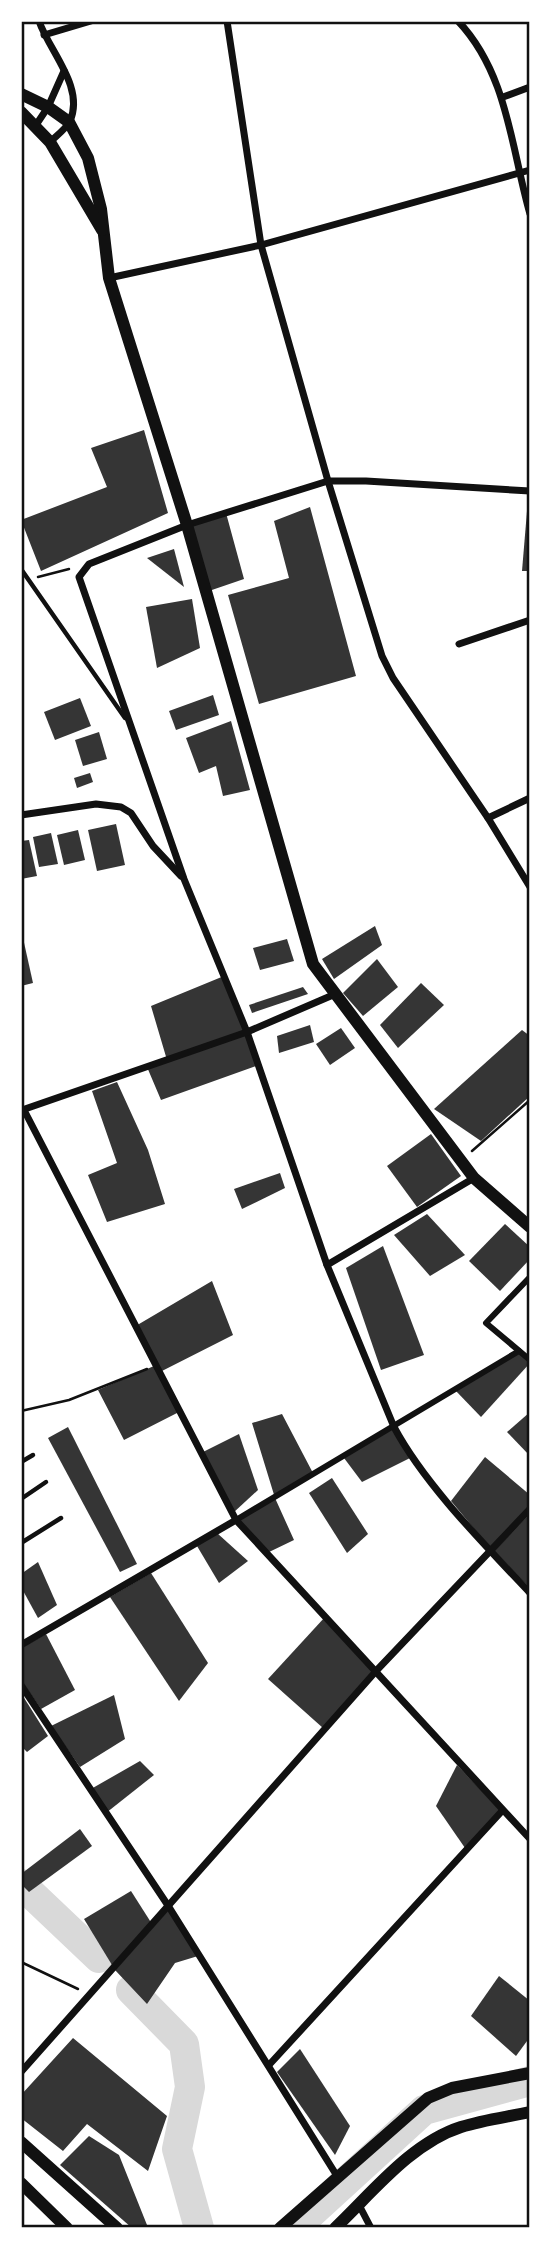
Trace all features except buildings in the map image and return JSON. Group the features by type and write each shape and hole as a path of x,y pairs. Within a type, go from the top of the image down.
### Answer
{"main road":[{"path":"21,94 48,107 69,122 88,158 96,184 109,278 187,525 306,948 333,995 474,1178 530,1227"},
{"path":"21,112 50,142 102,230"},
{"path":"280,2228 428,2098 452,2088 530,2073"},
{"path":"335,2228 402,2164 436,2138 461,2127 530,2112"},
{"path":"21,2142 117,2228"},
{"path":"21,2183 67,2228"}],"street":[{"path":"40,21 44,35 65,70 72,95 69,122 50,142"},
{"path":"44,35 92,21"},
{"path":"228,21 261,245 328,481 382,656 393,678 488,818 530,887"},
{"path":"458,21 503,97 518,174 530,214"},
{"path":"36,125 48,107 65,70"},
{"path":"503,97 530,87"},
{"path":"109,278 261,245 530,170"},
{"path":"530,491 328,481 187,525 89,564 80,573 80,582 184,879 247,1032 327,1265 394,1427 407,1450 491,1551 530,1593"},
{"path":"459,644 530,620"},
{"path":"488,818 530,798"},
{"path":"21,815 96,804 121,807 131,814 153,846 184,879"},
{"path":"333,995 247,1032 23,1110 236,1520 530,1839"},
{"path":"327,1265 474,1178"},
{"path":"530,1277 486,1323 530,1360"},
{"path":"21,1645 519,1351"},
{"path":"21,2072 377,1670 530,1509"},
{"path":"21,1685 169,1907 337,2176"},
{"path":"269,2065 502,1811"},
{"path":"359,2206 371,2228"}],"lane":[{"path":"21,569 129,724"},
{"path":"21,1462 33,1455"},
{"path":"21,1499 46,1482"},
{"path":"21,1543 61,1518"}],"path":[{"path":"28,579 89,564"},
{"path":"462,1160 530,1100"},
{"path":"21,1411 69,1400 154,1366"},
{"path":"21,1962 90,1995"}],"waterway":[{"path":"21,1884 99,1958"},
{"path":"131,1990 184,2044 190,2087 177,2149 199,2228"},
{"path":"295,2228 424,2110 530,2081"}]}
